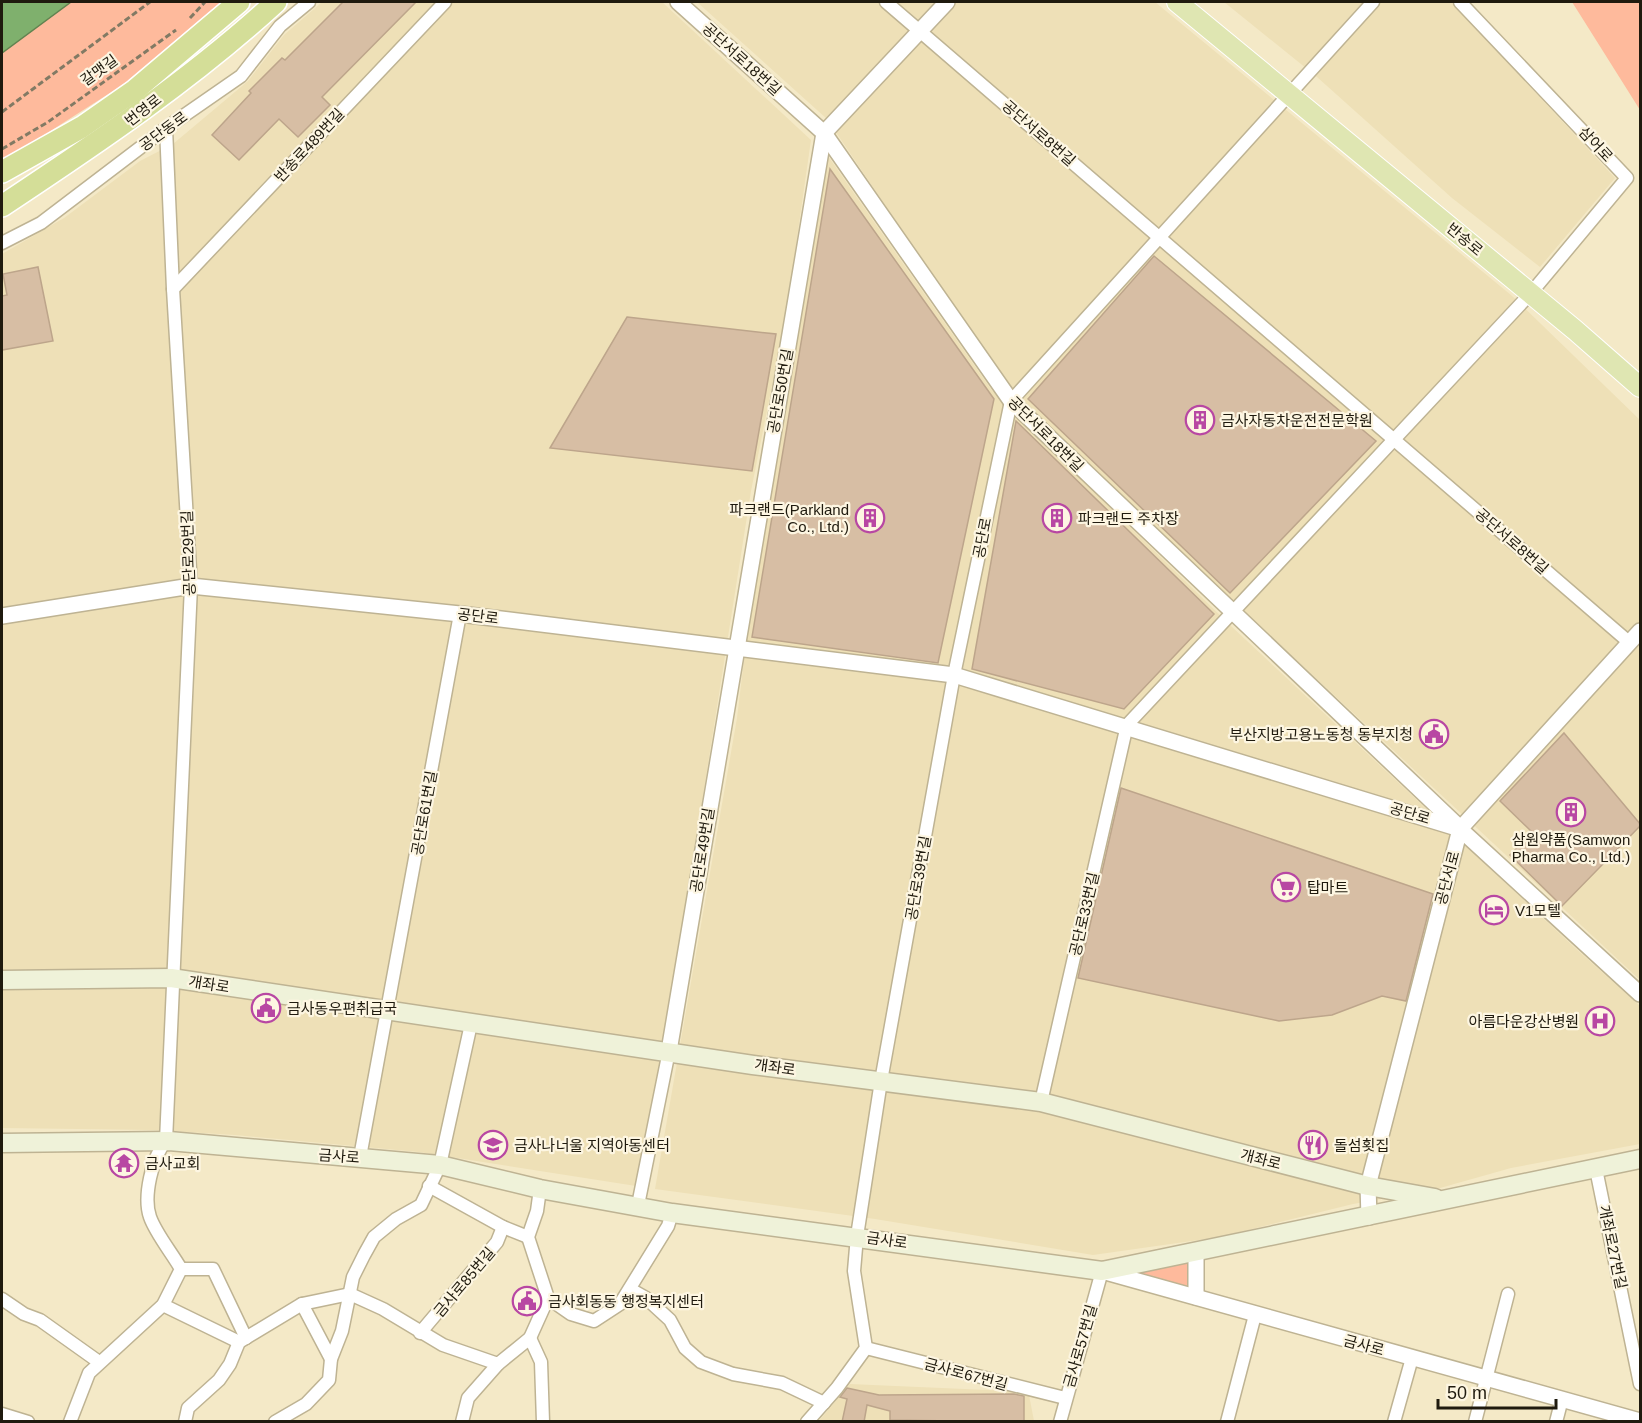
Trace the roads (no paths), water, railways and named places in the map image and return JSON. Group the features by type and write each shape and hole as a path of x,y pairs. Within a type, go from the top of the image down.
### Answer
{"highway":[{"name":"번영로","path":"2,172 82,127 135,90 239,2"},
{"name":"번영로","path":"2,206 120,127 276,2"}],"main road":[{"name":"반송로","path":"1177,2 1531,293 1641,387"},
{"name":"개좌로","path":"2,980 171,978 389,1013 881,1082 1041,1102 1368,1186 1446,1200 1641,1159"},
{"name":"금사로","path":"2,1143 166,1141 440,1165 540,1189 672,1213 857,1236 1102,1271 1446,1200"}],"street":[{"name":"공단동로","path":"2,243 41,223 166,128 241,76 280,26 309,2"},
{"name":"반송로489번길","path":"173,289 445,2"},
{"name":"공단서로18번길","path":"678,2 824,133 1011,401 1460,829"},
{"name":"공단서로8번길","path":"886,2 1630,643"},
{"path":"824,133 946,2"},
{"path":"1011,401 1288,92 1373,2"},
{"name":"삼어로","path":"1460,2 1627,178 1531,293"},
{"name":"공단로29번길","path":"166,128 191,586 171,978"},
{"name":"공단로50번길","path":"736,648 824,133"},
{"path":"1127,725 1531,293"},
{"name":"공단로","path":"954,675 1011,401"},
{"name":"공단로","path":"2,616 191,586 460,614 954,675 1127,725 1460,829 1641,994"},
{"name":"공단로61번길","path":"389,1013 460,614"},
{"name":"공단서로","path":"1369,1217 1368,1186 1460,829 1641,631"},
{"name":"공단로49번길","path":"669,1051 736,648"},
{"name":"공단로39번길","path":"881,1082 954,675"},
{"name":"공단로33번길","path":"1041,1102 1127,725"},
{"name":"개좌로","path":"166,1141 171,978"},
{"path":"360,1157 389,1013"},
{"path":"275,1422 306,1404 329,1380 331,1359 342,1331 353,1277 374,1237 396,1219 421,1205 440,1165 471,1024"},
{"path":"638,1205 669,1051"},
{"path":"807,1422 866,1348 854,1271 857,1236 881,1082"},
{"path":"166,1141 158,1150 150,1171 149,1216 182,1269"},
{"name":"개좌로27번길","path":"1596,1168 1638,1355 1641,1384"},
{"path":"429,1186 503,1227 528,1237"},
{"path":"540,1189 537,1211 528,1237 548,1298 571,1314 594,1322 620,1304 668,1226 672,1213"},
{"name":"금사로85번길","path":"420,1333 497,1242 503,1227"},
{"path":"1196,1251 1196,1297"},
{"path":"70,1422 89,1373 163,1305 182,1269"},
{"path":"182,1269 213,1269 242,1340"},
{"name":"금사로","path":"1102,1271 1641,1421"},
{"name":"금사로57번길","path":"1060,1422 1102,1271"},
{"path":"630,1289 646,1298 670,1320 686,1348 701,1362 733,1374 782,1383 824,1403"},
{"path":"185,1422 188,1408 219,1380 242,1340 302,1304 350,1294"},
{"name":"금사로85번길","path":"350,1294 382,1309 443,1345 498,1364"},
{"path":"1475,1422 1489,1377 1508,1294"},
{"path":"462,1422 468,1398 498,1364 530,1338 548,1298"},
{"path":"2,1299 24,1314 40,1320 99,1362"},
{"path":"302,1304 331,1359"},
{"path":"163,1305 242,1340"},
{"path":"1227,1422 1255,1315"},
{"path":"530,1338 541,1362 543,1422"},
{"name":"금사로67번길","path":"866,1348 1065,1398"},
{"path":"1394,1422 1412,1358"},
{"path":"1556,1422 1562,1399"},
{"path":"2,1414 28,1422"}],"place":[{"name":"금사자동차운전전문학원","path":"1200,420"},
{"name":"파크랜드(Parkland Co., Ltd.)","path":"870,518"},
{"name":"파크랜드 주차장","path":"1057,518"},
{"name":"부산지방고용노동청 동부지청","path":"1434,734"},
{"name":"삼원약품(Samwon Pharma Co., Ltd.)","path":"1571,812"},
{"name":"탑마트","path":"1286,887"},
{"name":"V1모텔","path":"1494,910"},
{"name":"금사동우편취급국","path":"266,1008"},
{"name":"아름다운강산병원","path":"1600,1021"},
{"name":"금사나너울 지역아동센터","path":"493,1145"},
{"name":"돌섬횟집","path":"1313,1145"},
{"name":"금사교회","path":"124,1163"},
{"name":"금사회동동 행정복지센터","path":"527,1301"}]}
